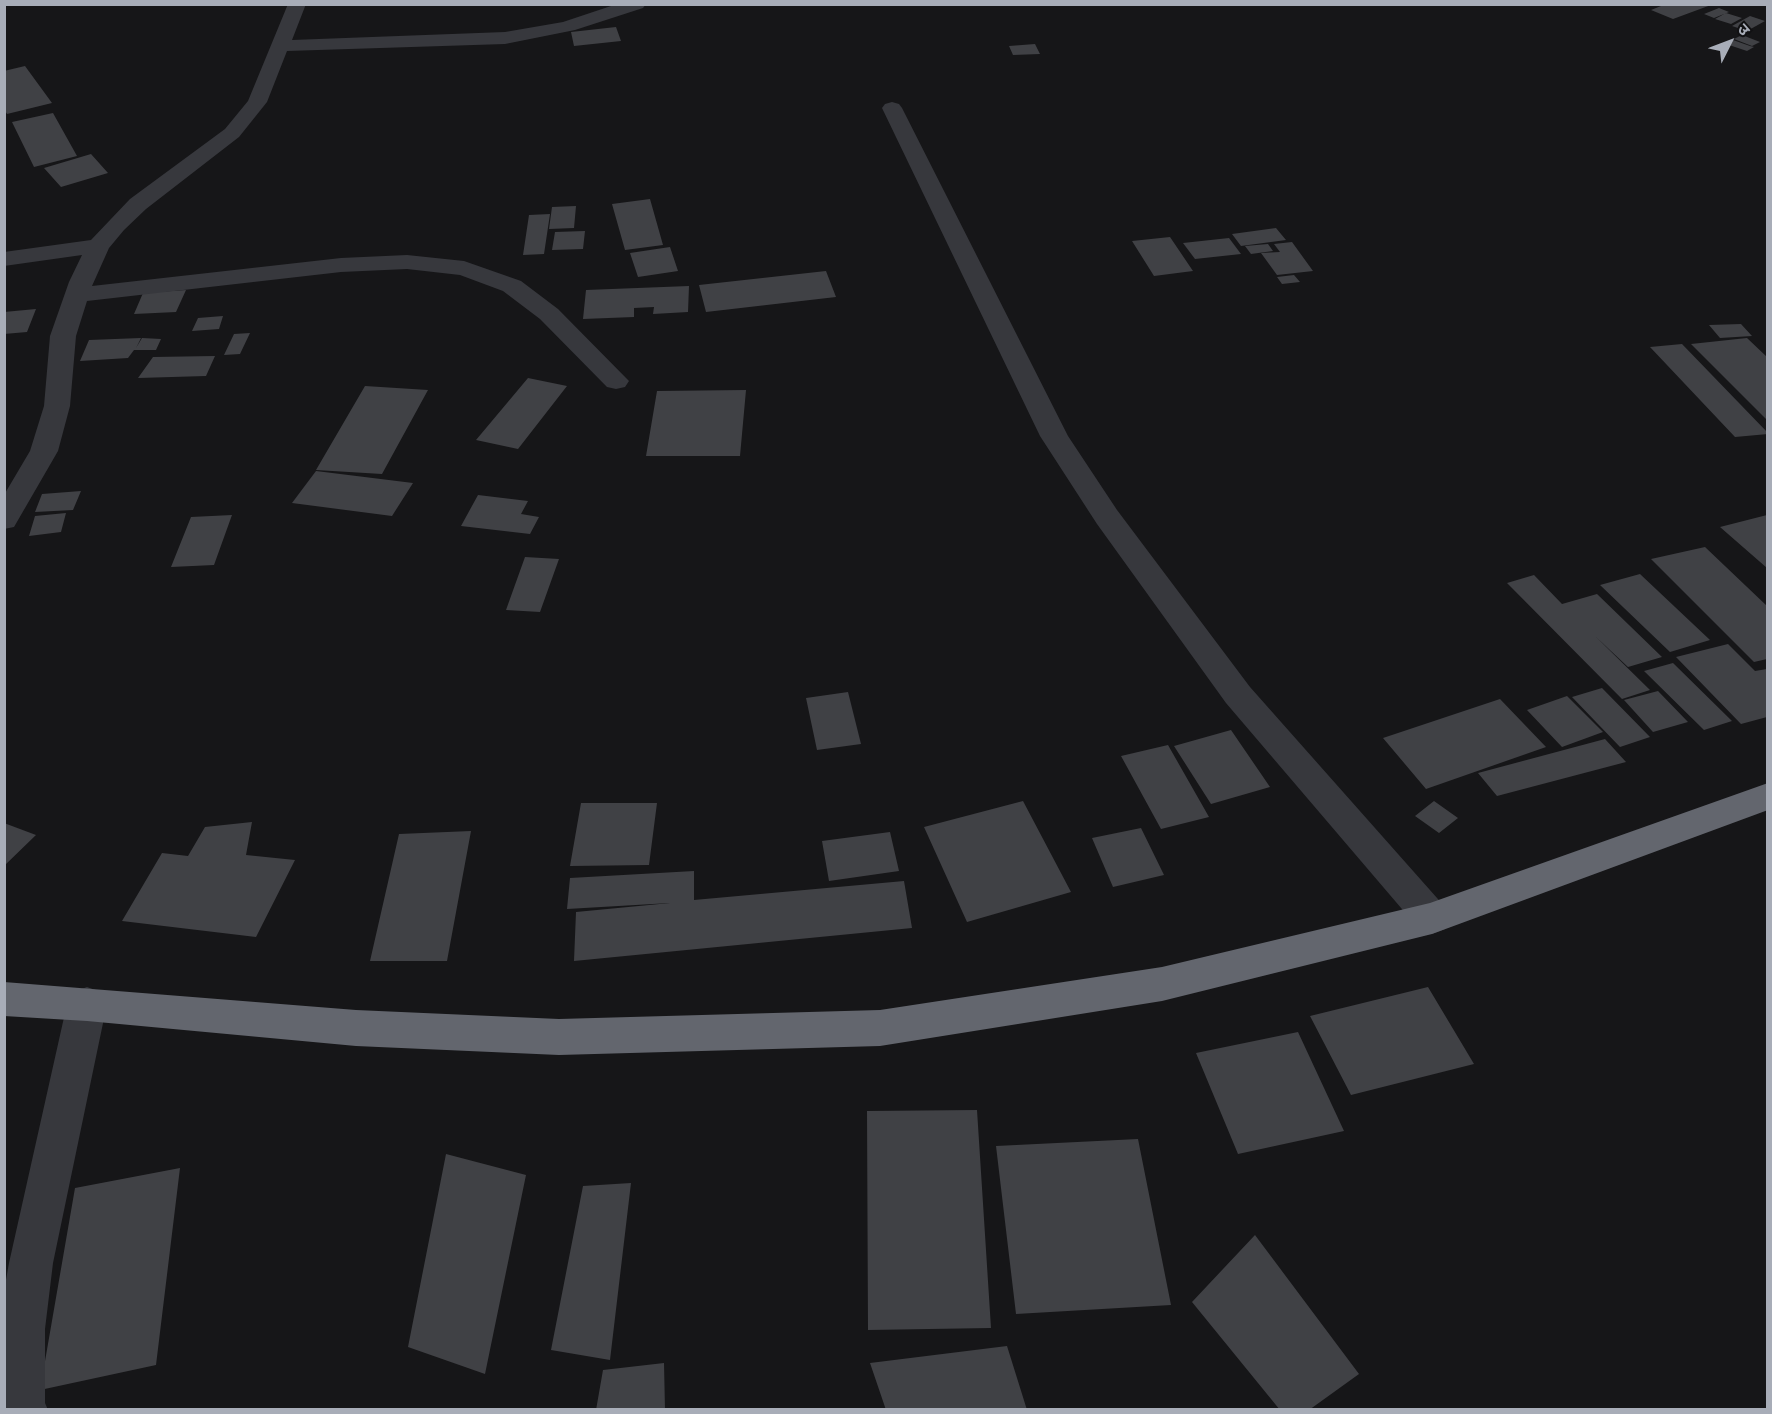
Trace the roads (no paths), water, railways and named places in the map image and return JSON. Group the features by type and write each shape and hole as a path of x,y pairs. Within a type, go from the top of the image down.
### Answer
{"highway":[{"path":"4,999 87,1004 356,1028 559,1037 880,1028 1162,984 1432,918 1767,796"}],"street":[{"path":"4,520 44,451 57,406 63,336 77,295 98,246 138,204 232,133 257,102 297,4"},
{"path":"281,46 505,38 538,33 637,4"},
{"path":"892,108 1054,436 1134,554 1238,695 1432,918"},
{"path":"4,259 98,246"},
{"path":"77,295 341,265 406,262 464,268 512,286 549,314 616,381"},
{"path":"24,1410 21,1403 22,1329 31,1263 87,1004"}]}
